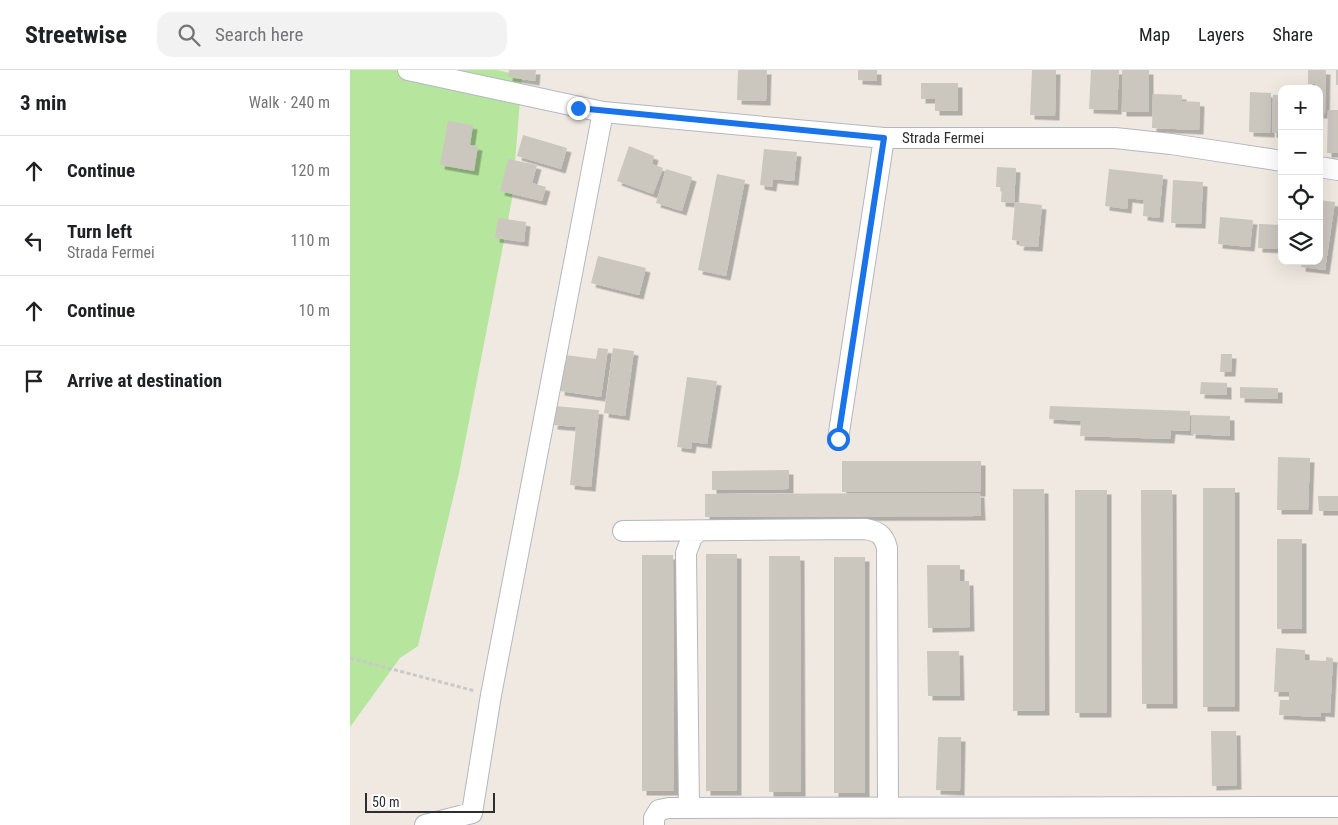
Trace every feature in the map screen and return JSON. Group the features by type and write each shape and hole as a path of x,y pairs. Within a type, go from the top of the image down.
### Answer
{"street":[{"name":"Strada Fermei","path":"408,70 603,112 884,138 1115,138 1171,144 1278,160"},
{"path":"425,825 472,813 491,695 603,112"},
{"path":"838,439 884,138"},
{"path":"1323,168 1338,170"},
{"path":"623,531 865,529 873,530 885,540 888,808"},
{"path":"689,808 686,553 692,537 699,531"},
{"path":"654,825 654,818 659,810 689,808 888,808 916,816 1338,807"}],"path":[{"path":"350,658 491,695"}],"green space":[{"path":"350,70 497,70 522,76 512,199 459,473 418,646 400,658 350,727"}],"building":[{"path":"509,70 536,70 535,81 508,77"},
{"path":"738,70 767,70 766,101 737,100"},
{"path":"858,70 877,70 877,81 858,80"},
{"path":"1032,70 1056,70 1055,116 1030,115"},
{"path":"1091,70 1119,70 1117,110 1089,109"},
{"path":"1122,70 1149,70 1149,112 1122,112"},
{"path":"1308,70 1326,70 1325,114 1323,114 1323,85 1308,84"},
{"path":"1336,70 1338,70 1338,85 1336,85"},
{"path":"921,83 958,83 958,111 935,111 935,99 921,99"},
{"path":"1250,92 1271,93 1270,133 1249,132"},
{"path":"1153,94 1182,95 1182,101 1200,102 1199,130 1152,128"},
{"path":"1273,95 1278,95 1278,133 1272,133"},
{"path":"1328,110 1338,110 1338,153 1327,153"},
{"path":"448,121 473,125 470,145 478,146 474,171 440,165"},
{"path":"523,135 567,148 561,169 517,156"},
{"path":"629,146 654,156 652,164 663,168 653,194 617,181"},
{"path":"764,149 797,152 794,181 773,179 772,187 760,185"},
{"path":"508,159 537,165 532,183 546,187 542,201 500,191"},
{"path":"997,167 1016,168 1014,203 1001,202 1002,187 996,187"},
{"path":"666,169 692,177 682,211 656,203"},
{"path":"1109,169 1163,175 1159,218 1143,216 1144,200 1128,198 1127,209 1105,206"},
{"path":"717,174 745,180 726,276 698,270"},
{"path":"1173,180 1203,182 1201,224 1171,223"},
{"path":"1323,200 1335,202 1325,270 1301,267 1301,265 1323,265"},
{"path":"1015,202 1042,205 1038,247 1019,246 1020,241 1012,240"},
{"path":"1220,217 1253,220 1250,247 1218,244"},
{"path":"498,218 526,222 524,242 495,238"},
{"path":"1259,224 1278,225 1278,249 1258,248"},
{"path":"598,256 646,268 639,295 591,283"},
{"path":"598,348 608,349 601,397 560,391 565,355 596,359"},
{"path":"613,348 634,351 625,416 604,413"},
{"path":"1221,354 1232,354 1231,372 1220,372"},
{"path":"687,377 717,381 707,444 692,442 691,449 677,447"},
{"path":"1201,382 1227,383 1227,395 1200,394"},
{"path":"1240,387 1278,388 1278,399 1240,398"},
{"path":"555,406 599,410 591,487 570,485 576,427 553,425"},
{"path":"1050,406 1190,411 1189,431 1171,430 1170,439 1080,436 1081,421 1049,419"},
{"path":"1192,415 1230,416 1230,436 1191,434"},
{"path":"1278,457 1310,458 1308,510 1277,510"},
{"path":"842,461 981,461 981,492 842,492"},
{"path":"789,470 789,489 712,490 712,471"},
{"path":"1203,488 1235,488 1235,707 1203,707"},
{"path":"1013,489 1044,489 1045,711 1013,711"},
{"path":"1075,490 1107,490 1107,713 1075,713"},
{"path":"1141,490 1172,490 1173,704 1142,704"},
{"path":"980,493 981,516 705,517 705,494"},
{"path":"1318,496 1338,496 1338,511 1319,511"},
{"path":"1277,539 1302,539 1302,629 1277,629"},
{"path":"706,554 737,554 737,791 706,791"},
{"path":"642,555 673,555 674,791 642,791"},
{"path":"769,556 800,556 801,792 769,792"},
{"path":"834,557 865,557 865,793 834,793"},
{"path":"927,565 960,565 960,581 969,581 970,627 928,628"},
{"path":"1276,648 1305,650 1305,660 1326,661 1326,657 1333,658 1330,713 1321,712 1321,717 1279,715 1280,700 1289,700 1289,692 1274,692"},
{"path":"927,651 959,651 960,696 928,696"},
{"path":"1211,731 1236,731 1237,785 1212,786"},
{"path":"938,737 961,737 960,791 936,790"}],"route":[{"path":"578,108 603,112 884,138 838,439"}]}
